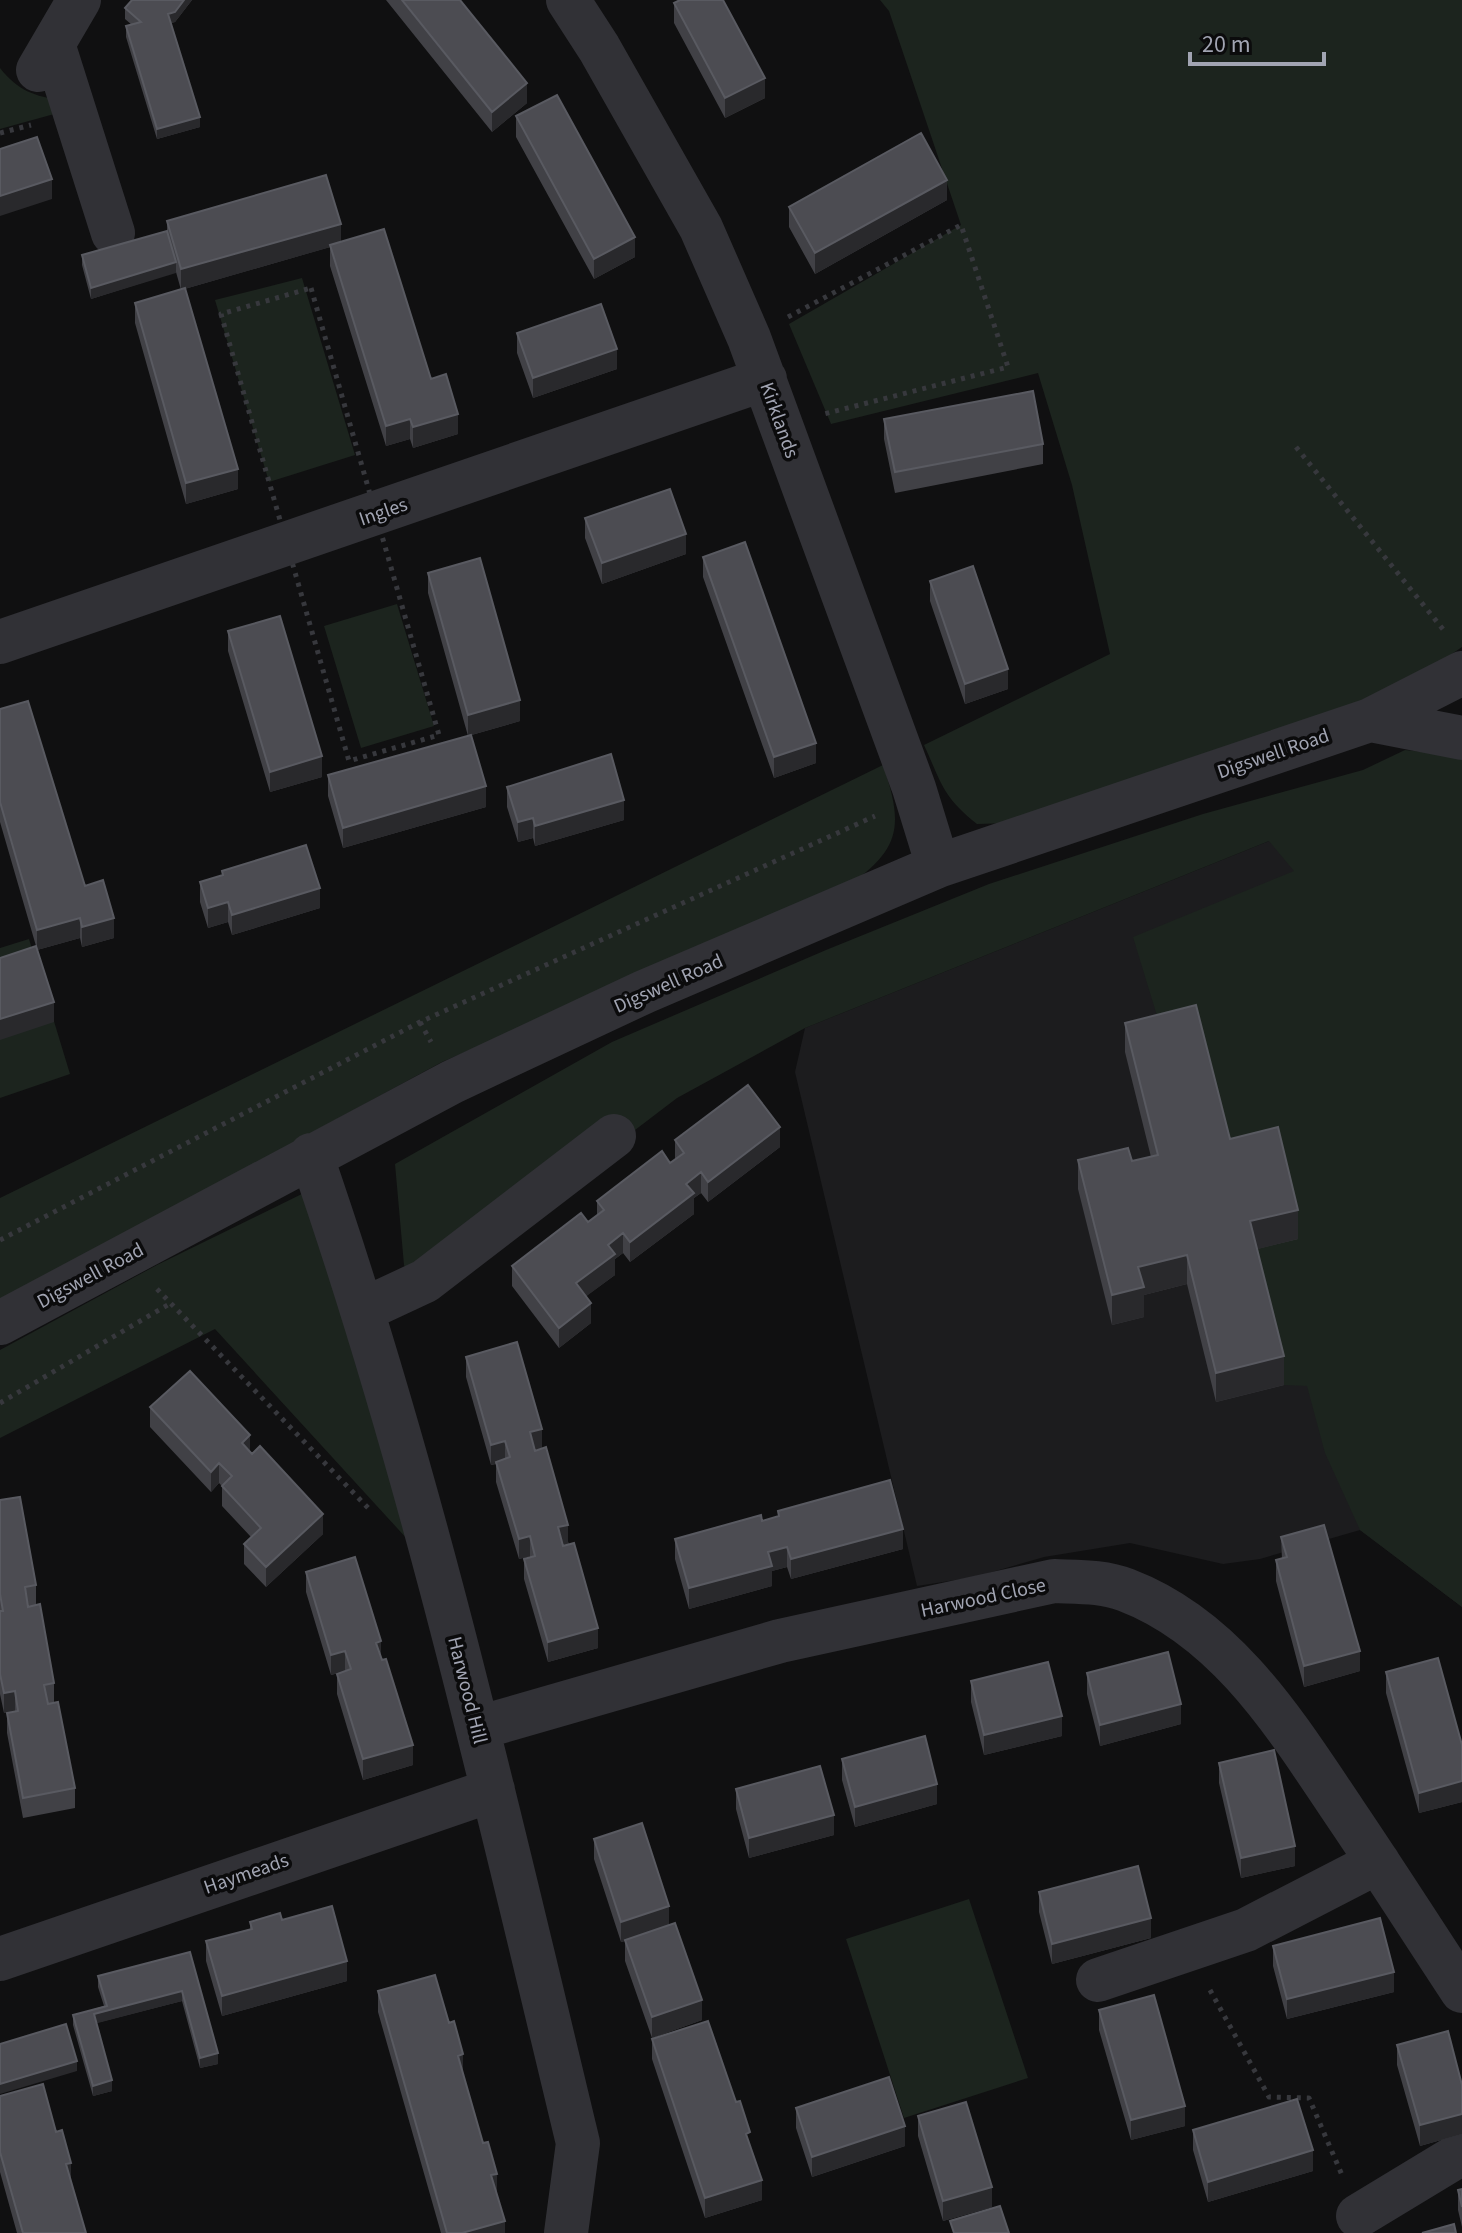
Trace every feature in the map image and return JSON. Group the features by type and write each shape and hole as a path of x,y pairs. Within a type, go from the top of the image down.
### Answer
{"street":[{"path":"79,0 44,61 113,233"},
{"name":"Kirklands","path":"568,0 599,48 701,228 749,338 916,797 938,866"},
{"name":"Ingles","path":"0,642 765,379"},
{"name":"Digswell Road","path":"0,1323 452,1082 644,992 938,866 1370,720 1455,655"},
{"name":"Digswell Road","path":"1370,720 1462,738"},
{"path":"365,1309 425,1281 614,1136"},
{"name":"Harwood Hill","path":"311,1155 365,1309 478,1728 578,2143 566,2233"},
{"name":"Harwood Close","path":"478,1728 780,1641 1054,1581 1099,1582 1128,1591 1178,1618 1230,1660 1276,1710 1462,1991"},
{"name":"Haymeads","path":"0,1959 493,1790"},
{"path":"1098,1980 1280,1916 1378,1862"},
{"path":"1358,2216 1462,2153"}],"path":[{"path":"749,338 961,225 1008,367 782,424"},
{"path":"1296,447 1455,655"},
{"path":"0,1240 420,1022 916,797"},
{"path":"125,1255 377,1517"},
{"path":"0,1403 171,1303"},
{"path":"1188,1949 1269,2097 1309,2098 1358,2216"}],"shaded area":[{"path":"880,0 1462,0 1462,647 1357,718 1010,823 977,824 956,805 944,789 924,745 1110,654 1072,485 1038,373 831,424 789,324 961,225 889,11"},
{"path":"0,68 27,91 62,100 65,111 0,129"},
{"path":"302,278 355,455 269,482 215,300"},
{"path":"397,604 434,726 361,748 324,626"},
{"path":"1405,750 1462,756 1462,1607 1360,1530 1325,1453 1307,1386 1284,1385 1230,1168 1165,1042 1133,937 1294,871 1269,841 805,1028 677,1098 521,1217 423,1303 404,1265 395,1164 612,1042 826,950 989,884 1203,814 1363,770"},
{"path":"883,765 894,803 893,833 879,859 849,885 442,1062 0,1302 0,1198"},
{"path":"1344,823 1462,1607 1360,1530 1260,1559 1223,1564 1130,1543 1044,1557 975,1577 917,1586 795,1072 805,1028 1269,841"},
{"path":"29,939 70,1074 0,1098 0,948"},
{"path":"310,1190 430,1564 215,1329 0,1438 0,1350 157,1265"},
{"path":"969,1899 1028,2078 904,2118 846,1939"}],"building":[{"path":"132,0 184,0 175,12 168,14 200,117 157,129 126,26 141,22 125,8"},
{"path":"402,0 460,0 527,83 492,112"},
{"path":"680,0 723,0 765,78 725,98 674,3"},
{"path":"557,95 635,237 594,259 516,116"},
{"path":"921,133 947,180 815,253 789,207"},
{"path":"37,137 52,179 0,196 0,149"},
{"path":"326,175 341,224 181,269 167,221"},
{"path":"384,229 431,379 446,374 458,414 413,427 410,419 386,426 330,245"},
{"path":"167,231 176,262 91,288 82,255"},
{"path":"185,288 238,469 186,483 135,303"},
{"path":"601,304 617,349 533,378 517,333"},
{"path":"1033,391 1043,444 895,472 884,419"},
{"path":"670,489 686,534 602,563 585,518"},
{"path":"745,542 816,743 774,757 703,557"},
{"path":"480,558 520,700 468,715 428,573"},
{"path":"973,566 1008,669 965,684 930,581"},
{"path":"280,616 322,756 270,772 228,631"},
{"path":"28,701 85,886 103,880 114,918 82,927 80,918 37,930 0,802 0,709"},
{"path":"471,735 486,786 343,828 328,775"},
{"path":"611,754 624,800 535,826 533,818 518,822 507,787"},
{"path":"306,845 320,888 232,915 228,902 208,908 200,882 223,875 222,871"},
{"path":"36,946 54,1002 0,1019 0,958"},
{"path":"1196,1005 1230,1139 1278,1127 1298,1210 1250,1221 1284,1356 1216,1373 1187,1255 1138,1267 1144,1287 1112,1295 1078,1160 1128,1148 1132,1161 1158,1155 1125,1023"},
{"path":"748,1085 780,1127 708,1182 701,1172 686,1184 694,1193 630,1242 623,1233 608,1245 615,1254 576,1283 591,1303 559,1328 512,1266 581,1213 588,1222 604,1210 597,1201 662,1151 670,1163 684,1153 675,1140"},
{"path":"517,1342 542,1429 530,1432 535,1451 546,1447 568,1525 558,1527 563,1546 574,1543 598,1628 548,1642 524,1559 535,1556 530,1536 519,1539 496,1462 510,1457 505,1441 491,1445 466,1357"},
{"path":"190,1371 250,1435 242,1443 252,1454 260,1446 323,1514 266,1567 244,1544 261,1528 222,1486 232,1476 219,1463 211,1472 150,1407"},
{"path":"890,1480 903,1529 791,1559 787,1547 768,1552 772,1566 689,1588 675,1539 761,1515 762,1521 779,1516 778,1511"},
{"path":"20,1497 36,1585 25,1587 28,1607 40,1604 54,1683 44,1685 48,1704 58,1702 75,1788 23,1798 7,1713 18,1711 15,1691 4,1693 0,1674 0,1611 3,1611 0,1594 0,1500"},
{"path":"1324,1525 1360,1651 1304,1666 1276,1560 1287,1557 1281,1537"},
{"path":"355,1557 381,1641 376,1643 382,1660 386,1659 413,1745 363,1759 337,1674 351,1669 345,1651 331,1655 306,1572"},
{"path":"1168,1652 1181,1704 1100,1725 1087,1673"},
{"path":"1438,1658 1462,1745 1462,1781 1419,1793 1386,1672"},
{"path":"1048,1662 1062,1716 984,1735 971,1681"},
{"path":"925,1736 937,1784 855,1807 842,1759"},
{"path":"1274,1750 1295,1846 1241,1858 1219,1763"},
{"path":"820,1766 834,1815 749,1838 736,1789"},
{"path":"642,1823 669,1906 621,1922 594,1839"},
{"path":"1138,1866 1151,1918 1052,1944 1039,1892"},
{"path":"332,1906 347,1961 222,1996 206,1941 252,1929 250,1922 280,1913 282,1920"},
{"path":"1380,1918 1394,1972 1287,1999 1273,1946"},
{"path":"675,1923 702,2000 652,2017 625,1940"},
{"path":"190,1952 218,2053 200,2058 182,1991 94,2014 112,2080 93,2086 73,2015 107,2006 98,1976"},
{"path":"435,1975 449,2023 454,2021 463,2054 458,2056 483,2143 488,2142 497,2174 491,2175 505,2221 462,2233 447,2233 378,1991"},
{"path":"1154,1995 1185,2106 1131,2120 1099,2010"},
{"path":"708,2021 736,2102 740,2101 750,2132 746,2134 762,2180 705,2198 652,2039"},
{"path":"66,2024 77,2061 0,2084 0,2044"},
{"path":"1448,2031 1462,2085 1462,2114 1420,2125 1397,2045"},
{"path":"889,2077 905,2126 812,2157 796,2108"},
{"path":"43,2084 56,2132 62,2130 71,2163 66,2164 86,2233 23,2233 0,2152 0,2096"},
{"path":"1297,2099 1313,2150 1208,2182 1193,2130"},
{"path":"966,2102 992,2187 943,2201 918,2116"},
{"path":"1000,2206 1009,2233 954,2233 950,2221"},
{"path":"1454,2224 1456,2233 1422,2233"}]}
